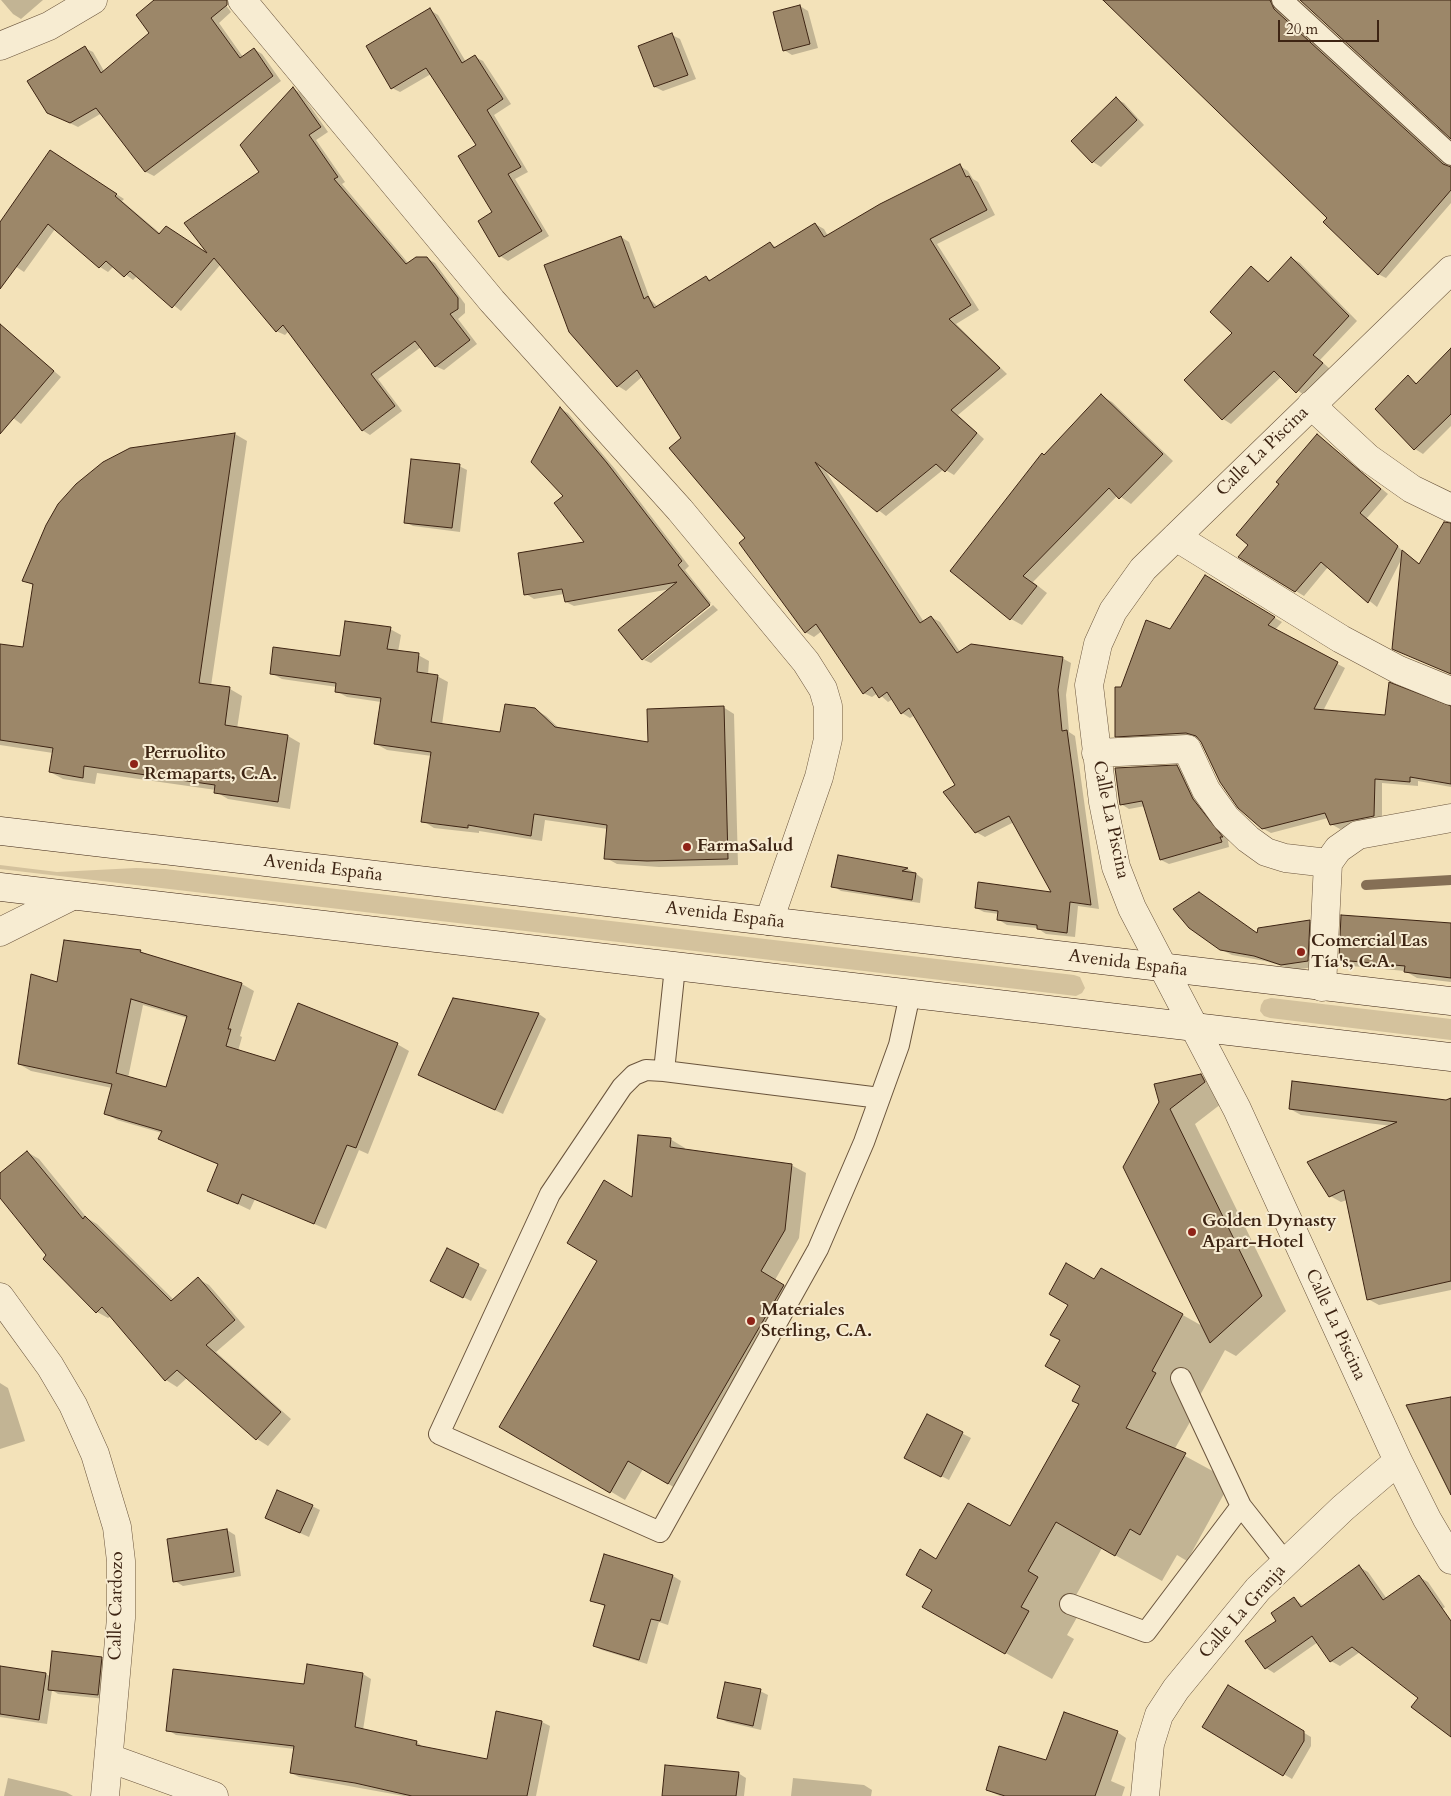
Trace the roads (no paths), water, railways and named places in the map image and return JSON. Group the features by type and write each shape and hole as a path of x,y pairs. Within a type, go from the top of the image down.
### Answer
{"street":[{"path":"0,46 48,26 93,0"},
{"path":"242,0 492,301 680,510 806,662 823,689 828,706 828,739 819,777 769,922"},
{"name":"Calle La Piscina","path":"1451,270 1144,569 1113,611 1098,644 1089,685 1096,753 1116,866 1132,908 1237,1109 1398,1462 1427,1519 1451,1560"},
{"path":"1311,405 1368,458 1412,489 1451,508"},
{"path":"1176,537 1341,639 1399,670 1451,691"},
{"path":"1096,753 1187,750 1206,790 1226,818 1248,839 1266,852 1286,858 1328,863"},
{"path":"1322,986 1328,863 1338,849 1358,835 1451,818"},
{"name":"Avenida España","path":"0,831 1451,1002"},
{"path":"0,887 1451,1057"},
{"path":"0,932 72,896"},
{"name":"Calle Cardozo","path":"0,1297 50,1366 73,1405 95,1454 116,1527 121,1562 120,1618 105,1796"},
{"name":"Calle La Granja","path":"1144,1796 1150,1744 1159,1715 1176,1689 1258,1590 1343,1508 1398,1462"},
{"path":"109,1758 214,1796"}],"lane":[{"path":"1282,0 1451,155"},
{"path":"664,1071 675,967"},
{"path":"880,1098 664,1071 646,1070 634,1074 622,1087 550,1194 439,1434 660,1532 818,1249 864,1142 880,1098 899,1045 910,994"},
{"path":"1181,1378 1241,1506 1286,1563"},
{"path":"1070,1604 1146,1632 1241,1506"}],"waterway":[{"path":"1366,885 1451,880"}],"place":[{"name":"Perruolito Remaparts, C.A.","path":"134,764"},
{"name":"FarmaSalud","path":"687,847"},
{"name":"Comercial Las Tía's, C.A.","path":"1301,952"},
{"name":"Golden Dynasty Apart-Hotel","path":"1192,1232"},
{"name":"Materiales Sterling, C.A.","path":"751,1321"}]}
